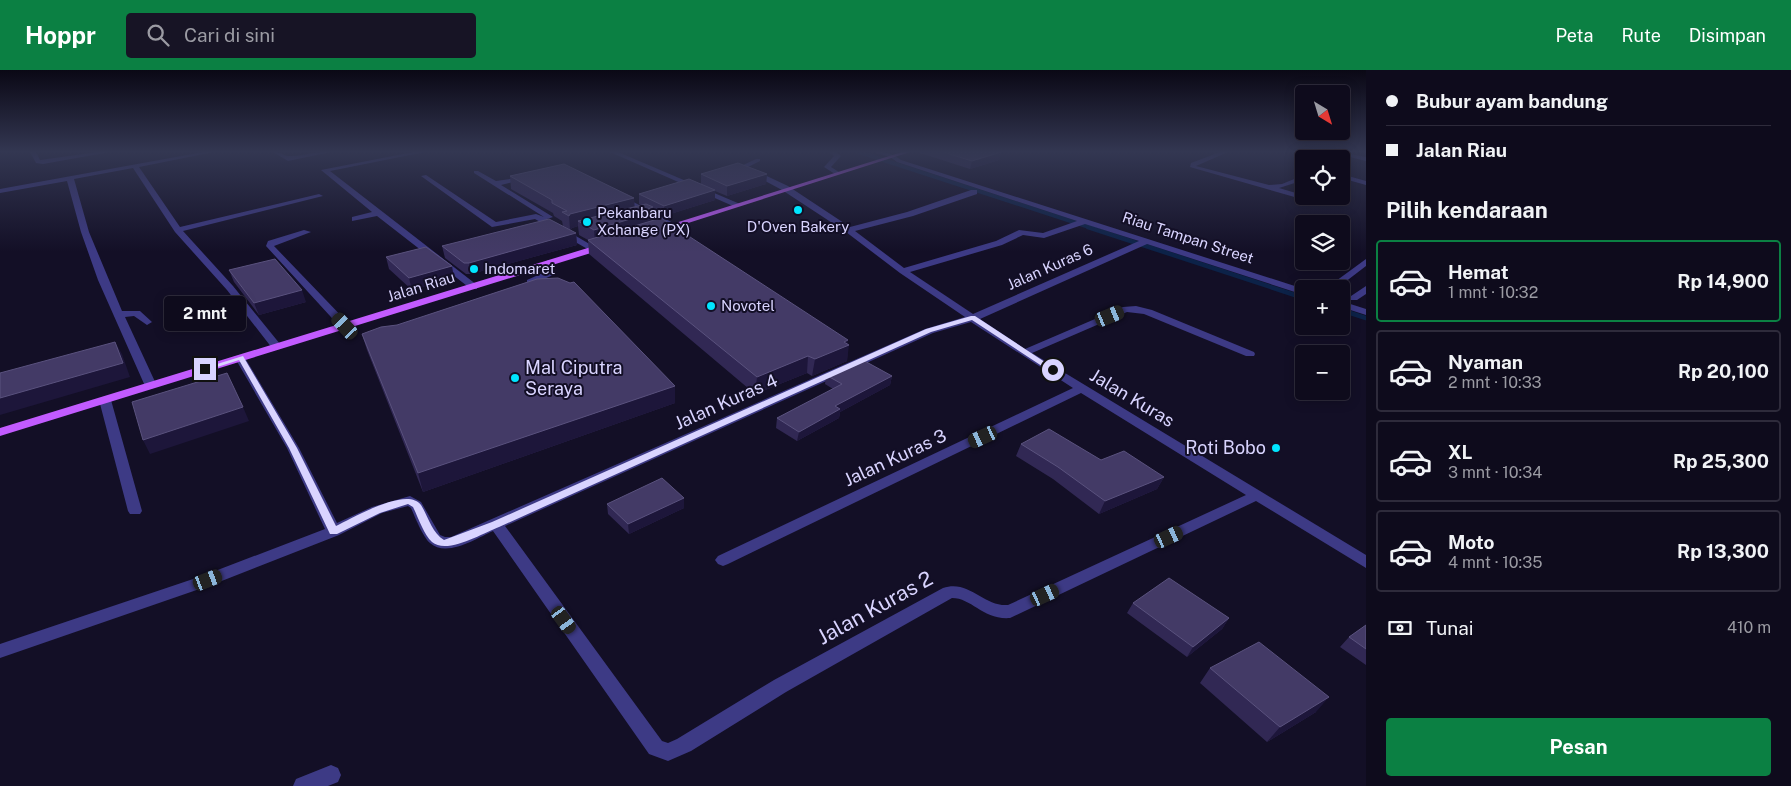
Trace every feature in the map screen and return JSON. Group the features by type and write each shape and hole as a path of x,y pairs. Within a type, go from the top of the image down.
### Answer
{"main road":[{"path":"646,233 795,185"},
{"name":"Jalan Riau","path":"0,432 618,242"}],"street":[{"path":"0,191 30,185"},
{"path":"72,185 85,232 117,314 152,386"},
{"path":"148,185 178,230 230,288 276,346"},
{"path":"342,185 474,287"},
{"path":"438,185 495,225 536,216 597,248"},
{"path":"496,185 576,232 597,248"},
{"path":"692,185 736,204"},
{"name":"Jalan Kuras","path":"781,185 849,230 903,271 1024,352 1366,562"},
{"name":"Riau Tampan Street","path":"972,185 1143,243 1295,289"},
{"path":"1263,185 1295,194"},
{"path":"1269,187 1285,185"},
{"path":"609,192 672,225"},
{"path":"849,230 910,214 974,192"},
{"path":"178,230 319,196"},
{"path":"630,217 648,212"},
{"path":"356,219 379,213"},
{"path":"903,271 999,243 1022,232 1044,236 1081,222"},
{"path":"576,232 584,230"},
{"path":"307,232 277,240 271,243 270,246 345,326"},
{"name":"Jalan Kuras 6","path":"973,318 1143,243"},
{"path":"1342,280 1366,262"},
{"path":"530,282 550,274 548,264"},
{"path":"1354,298 1366,289"},
{"path":"1350,307 1366,312"},
{"path":"1024,352 1118,312 1132,309 1148,312 1250,354"},
{"path":"117,314 136,313 147,322"},
{"name":"Jalan Kuras 4","path":"334,531 377,510 405,501 414,502 435,539 443,544 453,542 929,331 973,318"},
{"path":"0,650 208,580 334,531 293,448 240,358"},
{"name":"Jalan Kuras 3","path":"724,560 1082,388"},
{"path":"105,400 135,511"},
{"name":"Jalan Kuras 2","path":"496,524 656,748 668,752 684,746 794,678 949,592 961,592 996,612 1010,611 1258,495"},
{"path":"304,786 331,775"}],"building":[{"path":"526,185 608,185 634,198 570,214 569,216 562,212 567,211 552,203 552,200"},
{"path":"668,185 704,185 715,190 664,206 639,194"},
{"path":"646,204 653,207 648,209 653,212 594,230 578,221"},
{"name":"Novotel","path":"661,218 848,340 844,342 849,345 815,359 808,356 757,377 588,240"},
{"path":"549,219 576,233 469,263 464,263 442,246"},
{"path":"426,247 452,266 409,278 386,257"},
{"path":"275,259 302,290 254,303 229,270"},
{"name":"Mal Ciputra Seraya","path":"558,278 570,283 574,282 675,386 418,473 362,334 381,327 397,325 537,279"},
{"path":"115,342 123,363 0,398 0,373"},
{"path":"861,359 892,376 835,406 840,409 799,432 777,418 842,384 826,375"},
{"path":"227,373 243,407 143,440 132,402"},
{"path":"1049,429 1101,460 1124,451 1164,477 1105,501 1058,467 1021,444"},
{"path":"662,478 684,498 628,524 607,504"},
{"path":"1169,578 1229,618 1193,647 1133,603"},
{"path":"1366,625 1366,649 1349,637"},
{"path":"1259,642 1329,697 1280,727 1210,668"}],"waterway":[{"path":"961,185 1092,228"},
{"path":"1088,227 1295,295"},
{"path":"1350,313 1366,318"}],"place":[{"name":"D'Oven Bakery","path":"798,210"},
{"name":"Pekanbaru Xchange (PX)","path":"587,222"},
{"name":"Indomaret","path":"474,269"},
{"name":"Novotel","path":"711,306"},
{"name":"Mal Ciputra Seraya","path":"515,378"},
{"name":"Roti Bobo","path":"1276,448"}],"route":[{"path":"205,369 240,358 293,448 334,531 377,510 410,501 416,505 435,539 443,544 453,542 496,524 929,331 973,318 1053,370"}]}
